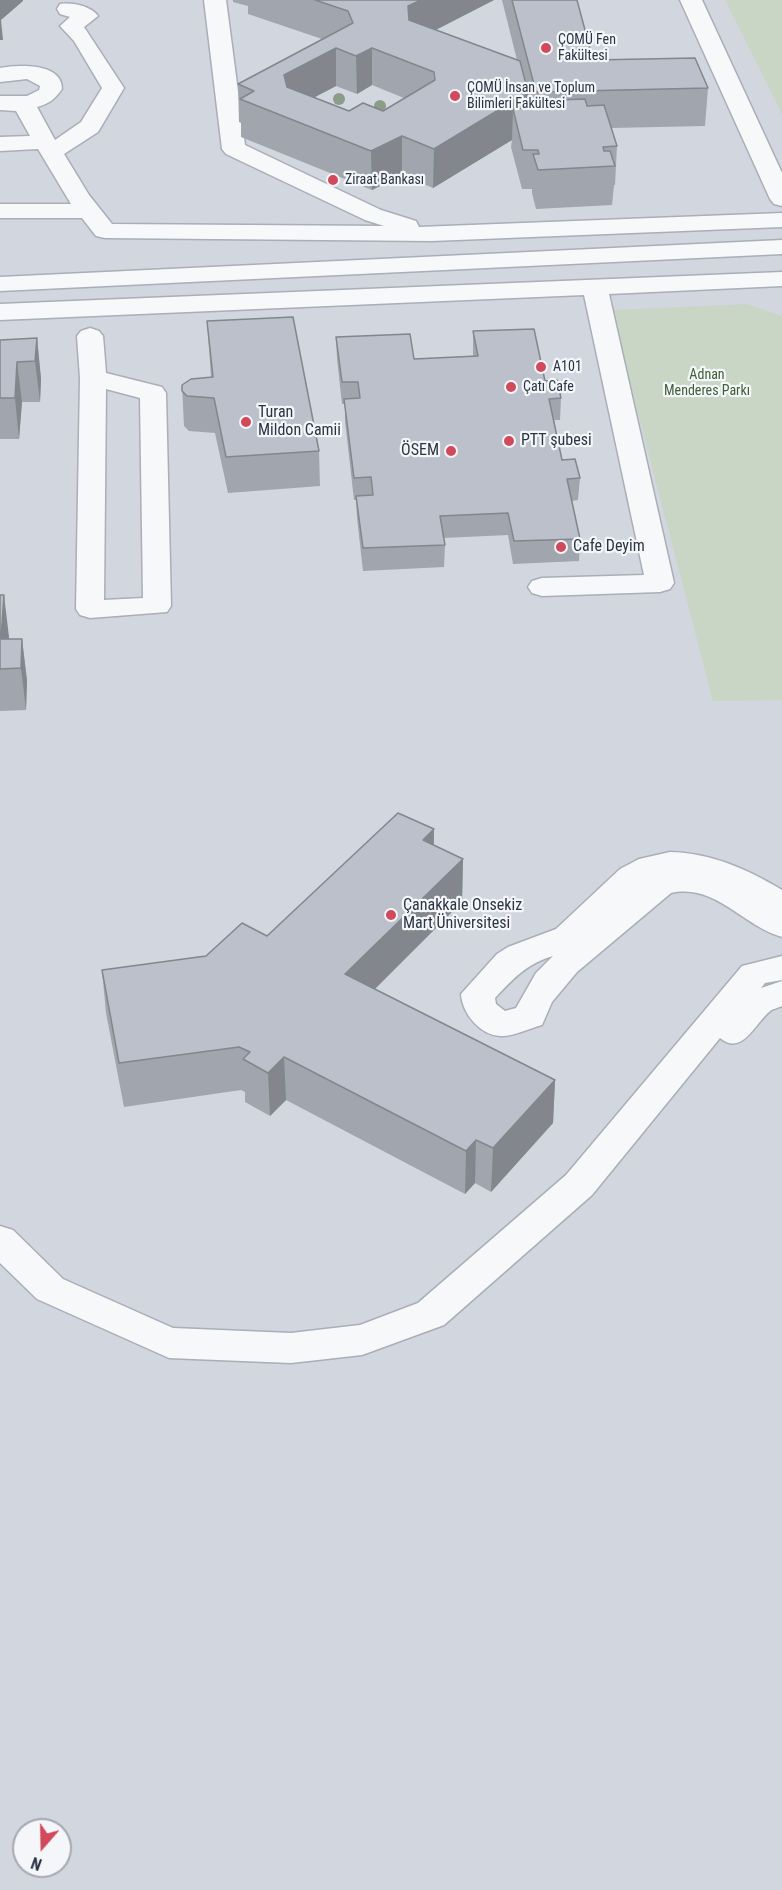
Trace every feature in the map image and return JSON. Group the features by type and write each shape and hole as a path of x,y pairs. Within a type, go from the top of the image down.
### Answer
{"street":[{"path":"214,0 234,149 373,215 432,234 469,293"},
{"path":"691,0 782,199"},
{"path":"0,144 48,147 85,134 100,114 113,88 95,56 71,26 87,16 68,9"},
{"path":"0,75 21,72 47,79 51,84 48,93 24,103 0,103"},
{"path":"24,103 48,147 89,211 105,231 432,234 782,220"},
{"path":"0,211 89,211"},
{"path":"0,284 451,265 782,247"},
{"path":"0,312 782,279"},
{"path":"542,587 660,583 595,287"},
{"path":"90,336 123,307"},
{"path":"41,310 90,336"},
{"path":"90,336 93,378 90,609 157,606 153,393 93,378"},
{"path":"782,905 717,868 685,862 645,869 630,878 566,939 539,946 513,960 478,994 478,1001 481,1010 501,1024 530,1016 531,1007 539,994 578,951 660,885 673,880 701,881 721,888 782,926"},
{"path":"0,1240 50,1290 169,1343 291,1348 362,1340 430,1314 579,1185 754,974 782,968"},
{"path":"0,1260 39,1298 159,1354 288,1361 362,1352 438,1325 594,1202 758,1002 782,993"}],"shaded area":[{"name":"Çanakkale Onsekiz Mart Üniversitesi","path":"0,0 782,0 782,1890 0,1890"}],"green space":[{"path":"725,0 782,0 782,114"},
{"name":"Adnan Menderes Parkı","path":"747,304 782,316 782,700 713,701 611,310"}],"building":[{"path":"315,0 421,0 408,6 409,20 520,61 528,92 434,149 402,136 371,151 240,99 254,91 238,84 353,23 348,11","holes":["336,48 356,56 372,48 434,72 435,80 383,111 363,103 349,111 287,87 284,75"]},
{"path":"512,0 577,0 593,60 695,58 708,88 536,92"},
{"path":"585,99 587,106 604,105 617,146 603,147 604,151 610,151 615,166 538,170 533,154 539,154 538,150 523,150 513,109 529,108 527,101"},
{"name":"Turan Mildon Camii","path":"293,317 319,451 226,457 214,398 187,396 182,391 182,385 191,379 213,377 207,321"},
{"name":"ÖSEM","path":"534,329 545,381 557,380 561,398 549,399 562,460 575,459 580,478 567,479 580,539 514,541 508,513 440,516 445,545 363,548 356,496 373,495 371,477 354,478 344,399 360,398 358,382 342,382 336,337 410,334 414,359 478,356 473,331"},
{"path":"37,338 35,361 17,362 15,398 0,398 0,340"},
{"path":"0,595 4,595 1,639 22,639 21,668 0,669"},
{"path":"398,813 434,829 423,840 463,859 345,974 555,1080 493,1148 476,1140 466,1151 284,1057 268,1073 243,1059 250,1052 239,1047 119,1063 102,970 206,956 242,923 267,936"}],"place":[{"name":"ÇOMÜ Fen Fakültesi","path":"546,48"},
{"name":"ÇOMÜ İnsan ve Toplum Bilimleri Fakültesi","path":"455,96"},
{"name":"Ziraat Bankası","path":"333,180"},
{"name":"A101","path":"541,367"},
{"name":"Çatı Cafe","path":"511,387"},
{"name":"Turan Mildon Camii","path":"246,422"},
{"name":"PTT şubesi","path":"509,441"},
{"name":"ÖSEM","path":"451,451"},
{"name":"Cafe Deyim","path":"561,547"},
{"name":"Çanakkale Onsekiz Mart Üniversitesi","path":"391,915"}]}
